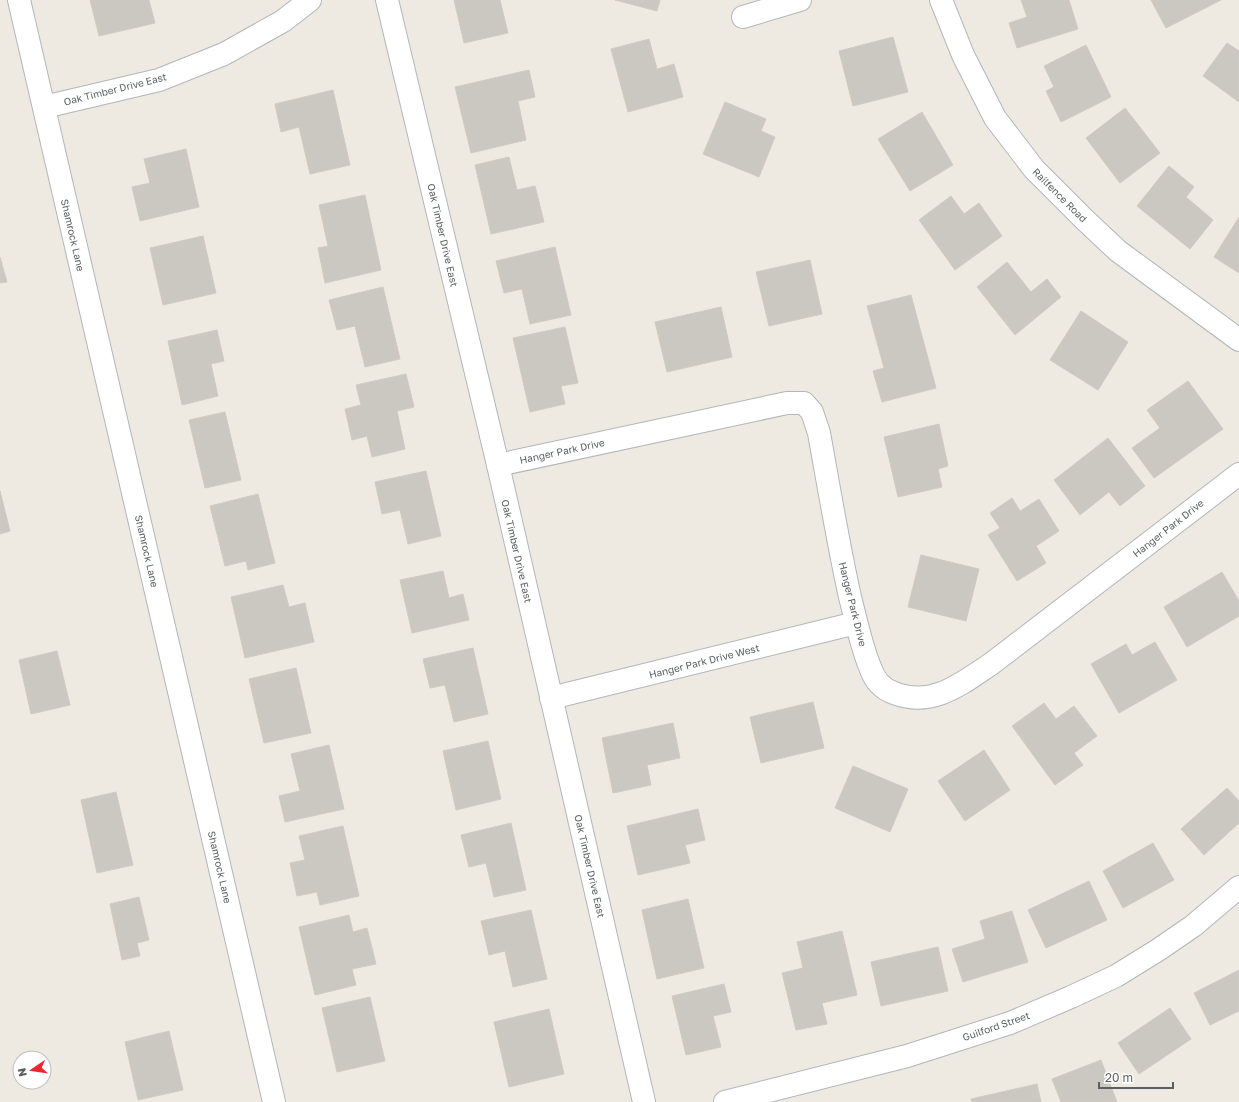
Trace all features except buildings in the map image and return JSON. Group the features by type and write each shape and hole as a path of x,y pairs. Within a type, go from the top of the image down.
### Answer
{"street":[{"name":"Shamrock Lane","path":"19,0 274,1102"},
{"name":"Oak Timber Drive East","path":"44,106 159,80 224,54 283,21 310,0"},
{"name":"Oak Timber Drive East","path":"387,0 498,465 644,1102"},
{"path":"743,17 800,0"},
{"name":"Railfence Road","path":"941,0 963,55 995,118 1034,169 1118,251 1239,340"},
{"name":"Hanger Park Drive","path":"498,465 787,402 804,403 812,412 819,433 843,566 856,623 870,668 880,685 893,693 913,698 929,697 950,691 991,664 1239,474"},
{"name":"Hanger Park Drive West","path":"551,698 856,623"},
{"name":"Guilford Street","path":"726,1102 907,1056 1010,1022 1071,997 1116,976 1158,950 1193,926 1239,887"}]}
